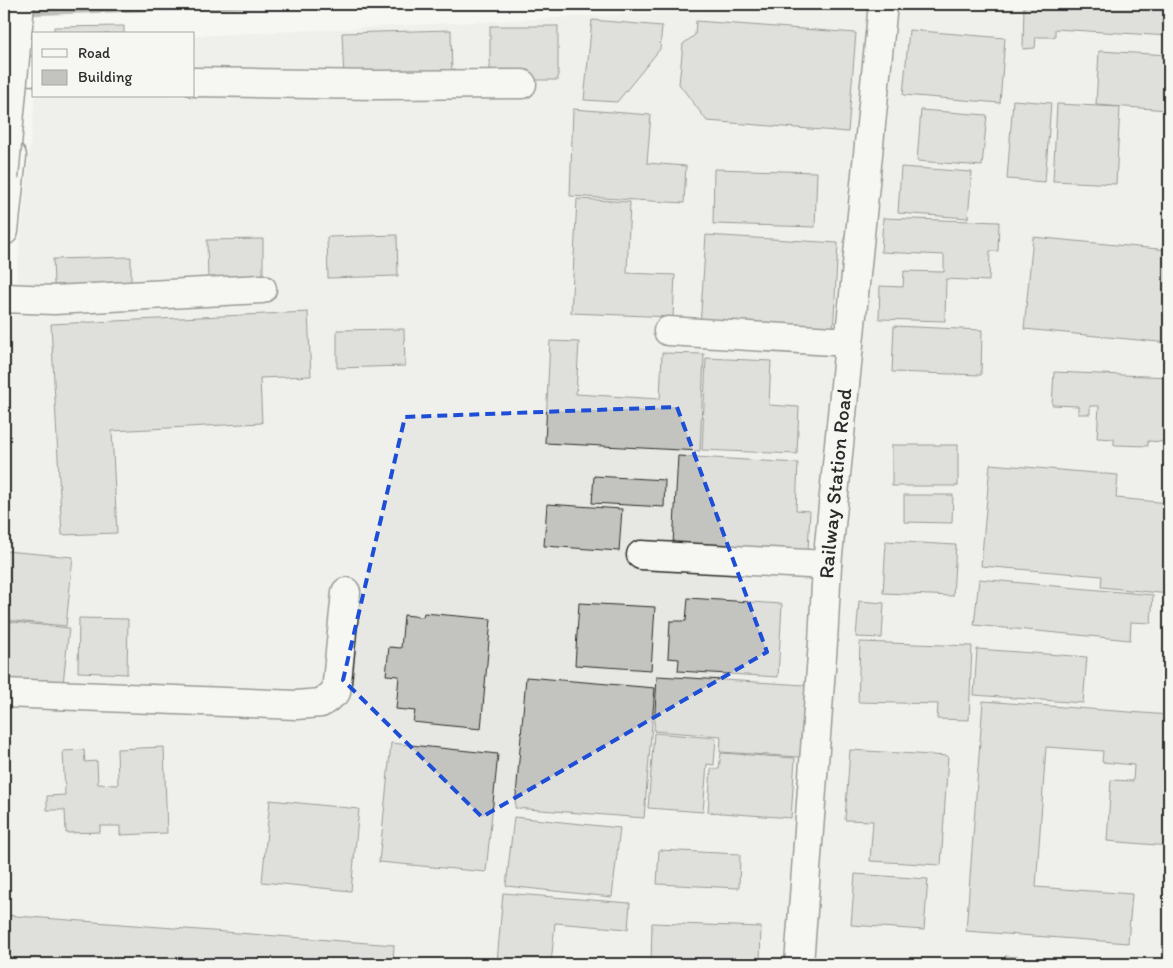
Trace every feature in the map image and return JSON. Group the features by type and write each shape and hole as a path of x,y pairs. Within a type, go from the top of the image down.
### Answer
{"main road":[{"path":"4,177 5,149 20,4"},
{"name":"Railway Station Road","path":"799,964 827,565 883,4"},
{"path":"4,69 32,71"},
{"path":"195,82 376,85 522,84"},
{"path":"4,231 12,156 5,149"},
{"path":"4,298 54,300 262,288"},
{"path":"668,331 849,342"},
{"path":"641,555 827,565"},
{"path":"4,693 296,705 321,703 336,692 346,592"}],"highlighted area":[{"path":"677,407 767,652 482,817 343,680 405,417"}],"shaded area":[{"path":"826,4 1169,4 1169,964 4,964 4,399 35,98 195,98 195,36"}],"building":[{"path":"1024,4 1169,4 1169,36 1055,29 1055,37 1036,37 1035,48 1023,49"},
{"path":"592,20 662,26 660,49 617,102 584,100"},
{"path":"696,21 856,33 848,132 707,121 679,84 683,44 695,35"},
{"path":"124,26 124,32 54,32 54,27"},
{"path":"490,26 558,26 558,80 490,80"},
{"path":"451,30 452,78 344,80 342,33"},
{"path":"909,30 1005,38 1000,103 903,95"},
{"path":"1099,51 1169,55 1169,110 1096,105"},
{"path":"1013,100 1051,103 1045,182 1007,179"},
{"path":"1057,104 1120,107 1116,184 1053,181"},
{"path":"573,109 651,115 647,163 686,166 684,203 570,196"},
{"path":"921,110 987,115 982,166 917,161"},
{"path":"1166,113 1169,113 1169,149 1164,149"},
{"path":"901,167 972,172 968,218 898,213"},
{"path":"714,169 817,172 815,227 713,224"},
{"path":"577,199 630,202 627,273 675,275 673,317 571,313"},
{"path":"883,218 999,222 998,251 990,251 989,281 946,279 945,321 879,319 880,286 903,287 904,271 944,272 944,255 881,252"},
{"path":"397,235 398,276 328,278 327,237"},
{"path":"706,235 838,243 833,334 700,326"},
{"path":"1033,237 1169,250 1169,343 1024,329"},
{"path":"263,239 263,279 208,280 207,240"},
{"path":"131,257 131,283 54,285 53,259"},
{"path":"308,312 311,376 260,378 262,423 112,431 117,533 62,535 51,324"},
{"path":"894,326 982,330 981,375 892,372"},
{"path":"404,329 405,366 337,368 337,330"},
{"path":"550,341 579,342 576,394 660,399 662,353 704,354 700,451 545,443"},
{"path":"706,358 771,361 769,405 799,407 797,454 702,450"},
{"path":"1054,372 1169,377 1169,434 1165,434 1165,442 1148,441 1148,446 1114,445 1114,439 1097,438 1099,406 1090,406 1090,414 1078,414 1078,406 1052,405"},
{"path":"892,445 958,445 958,486 892,486"},
{"path":"678,456 798,463 796,510 810,511 808,552 673,544"},
{"path":"990,464 1118,475 1116,498 1169,503 1169,594 1101,587 1102,576 981,566"},
{"path":"594,476 665,480 664,507 592,503"},
{"path":"904,495 953,495 952,523 904,522"},
{"path":"547,504 622,509 619,551 544,546"},
{"path":"886,541 956,545 953,596 883,593"},
{"path":"6,551 73,557 66,626 4,620"},
{"path":"979,579 1153,595 1151,623 1131,622 1130,640 974,625"},
{"path":"688,598 782,604 778,677 678,671 679,659 668,658 670,621 686,621"},
{"path":"859,601 884,603 882,638 856,637"},
{"path":"579,603 655,607 651,670 575,665"},
{"path":"424,613 491,619 481,729 413,722 415,711 396,709 399,676 386,675 389,647 401,648 404,615 423,617"},
{"path":"79,618 128,619 127,674 78,672"},
{"path":"4,621 69,628 63,684 4,678"},
{"path":"860,642 972,646 969,720 937,719 938,704 858,702"},
{"path":"977,649 1087,657 1083,703 974,695"},
{"path":"657,676 805,685 800,757 720,752 721,736 654,731"},
{"path":"526,677 655,688 644,818 515,808"},
{"path":"983,701 1169,715 1169,846 1107,841 1111,780 1133,781 1134,765 1102,762 1103,751 1046,747 1036,887 1132,894 1128,943 966,931"},
{"path":"654,733 716,738 714,765 707,764 703,812 648,808"},
{"path":"391,743 498,754 486,872 379,862"},
{"path":"164,747 167,833 120,835 120,826 100,826 100,832 66,833 65,810 47,810 47,796 65,795 63,751 84,750 85,762 97,761 98,784 118,785 117,749"},
{"path":"850,750 948,756 941,865 870,861 873,821 845,820"},
{"path":"721,753 795,758 791,818 708,812 711,769 719,769"},
{"path":"270,800 359,809 351,891 262,882"},
{"path":"514,817 620,828 612,897 506,886"},
{"path":"659,850 740,854 739,888 657,884"},
{"path":"855,874 928,879 924,930 851,925"},
{"path":"503,893 630,903 628,929 555,923 551,964 497,962"},
{"path":"4,915 394,945 393,964 4,964"},
{"path":"652,923 761,927 760,964 651,964"},
{"path":"1005,956 1105,964 1004,964"}],"waterway":[{"path":"24,12 265,4"}]}
